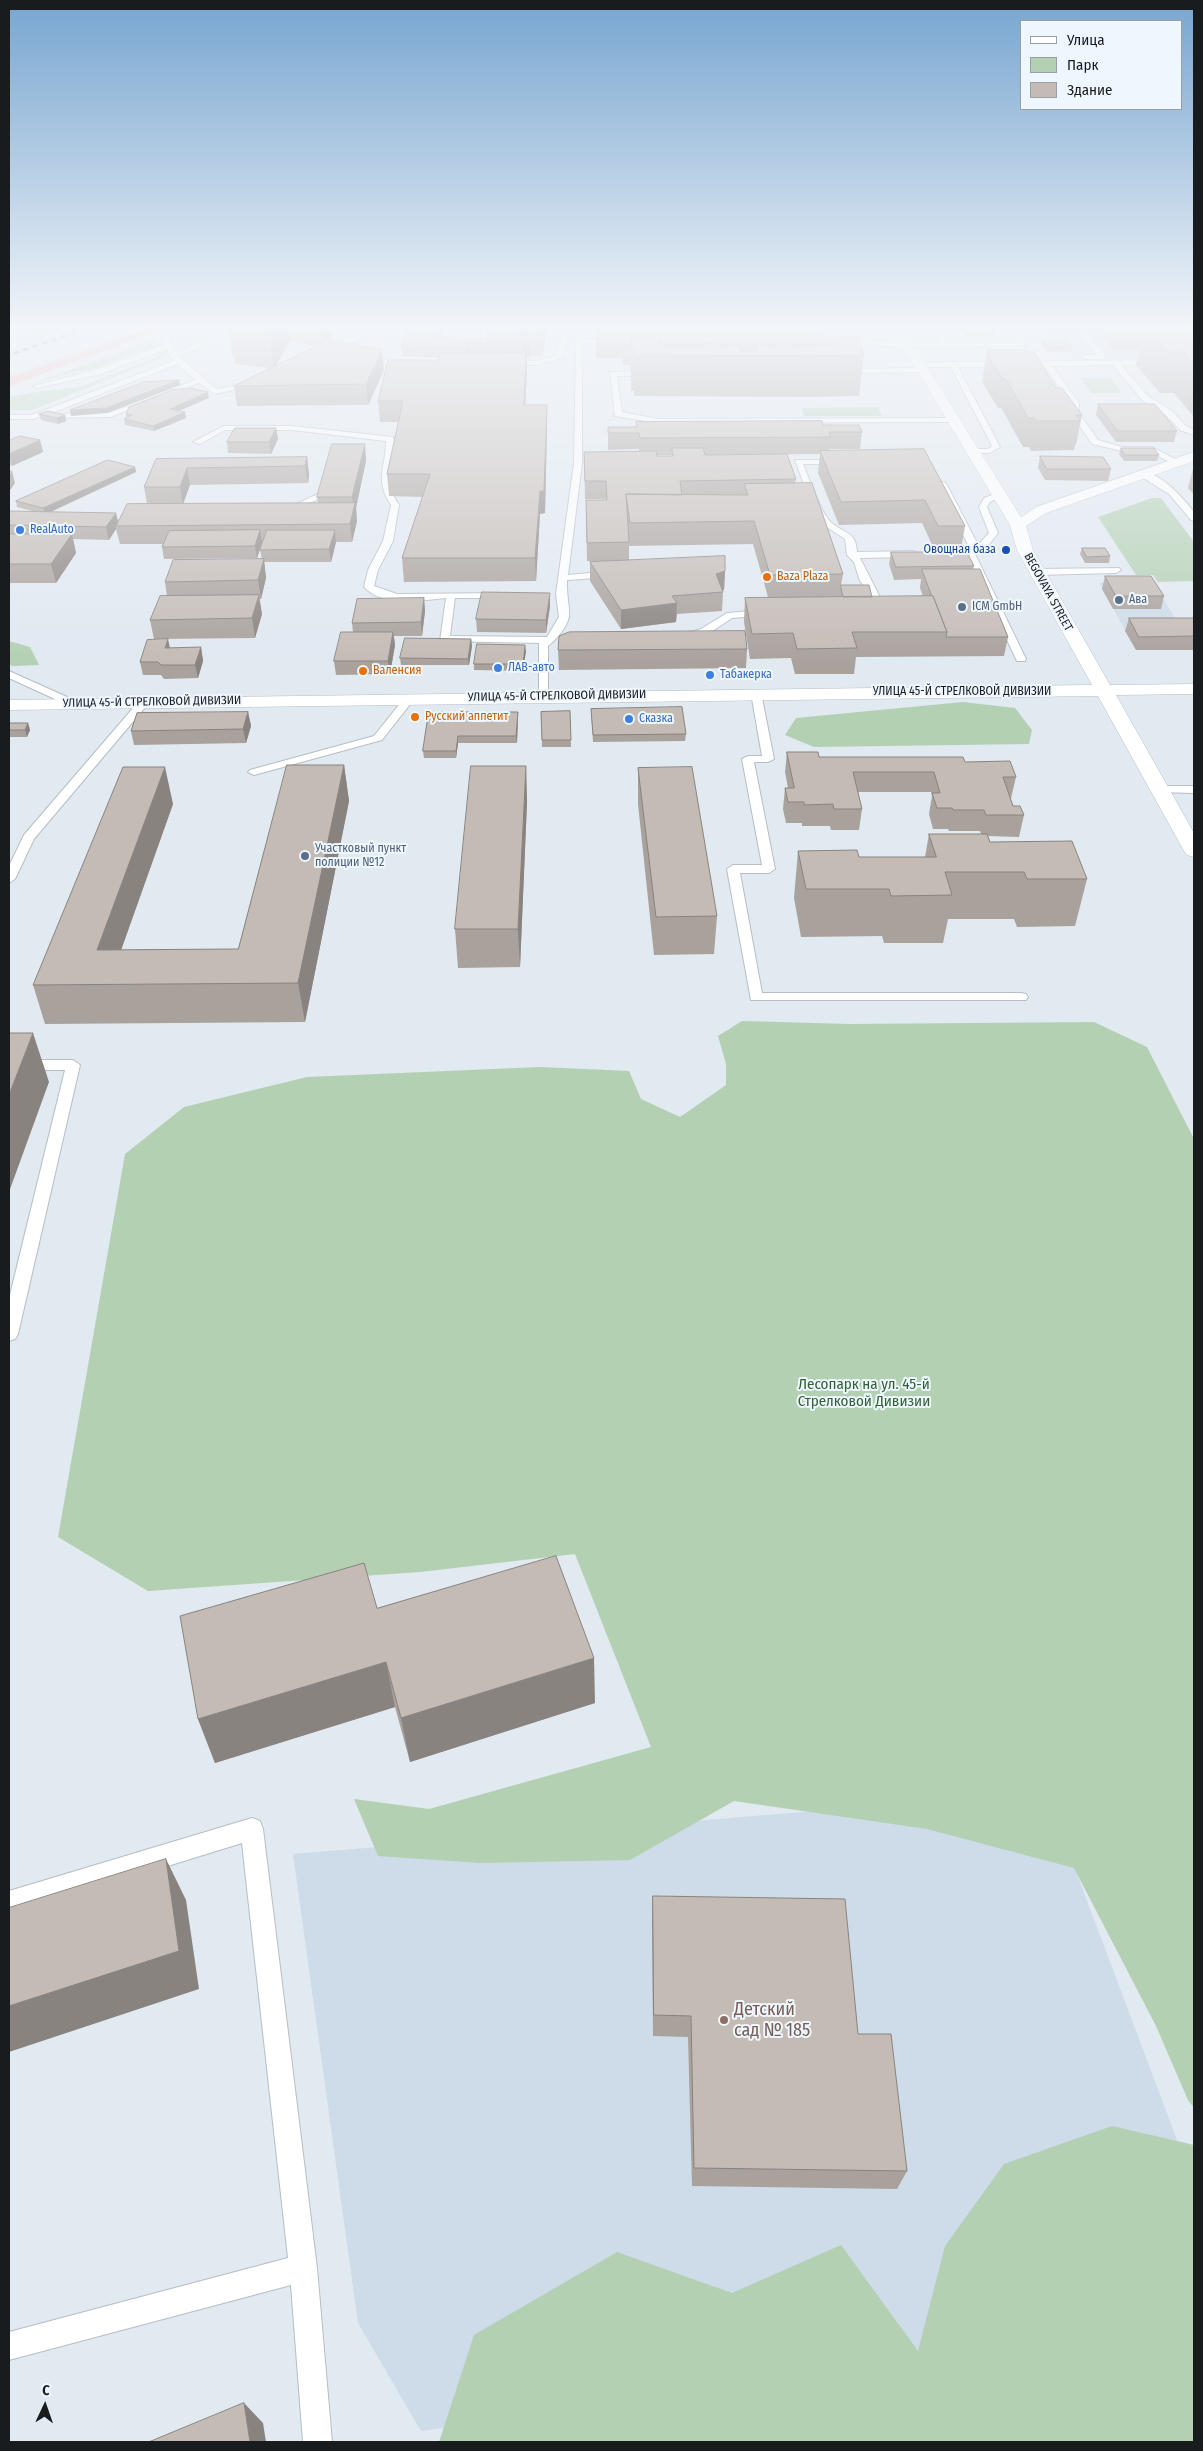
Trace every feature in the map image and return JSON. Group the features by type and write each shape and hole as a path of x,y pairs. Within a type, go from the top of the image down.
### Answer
{"street":[{"name":"BEGOVAYA STREET","path":"965,438 1018,525 1022,545 1105,690"},
{"path":"1018,525 1041,510 1194,456"},
{"name":"УЛИЦА 45-Й СТРЕЛКОВОЙ ДИВИЗИИ","path":"9,705 1194,688"},
{"path":"1105,690 1194,851"}],"lane":[{"path":"197,442 204,438"},
{"path":"384,438 390,439 383,482 386,493 395,505 388,541 373,570 369,586 382,595 511,595"},
{"path":"544,696 543,645 554,640 564,617 556,594 563,578 578,463 578,438"},
{"path":"973,451 990,451 996,447 992,438"},
{"path":"1093,438 1095,442 1116,448 1149,450 1176,463"},
{"path":"855,462 793,462 809,501 828,526 842,531 850,538 852,555 858,561 865,581 872,589 881,609 862,610"},
{"path":"578,463 588,463"},
{"path":"1144,474 1160,481 1175,493 1194,518"},
{"path":"942,483 1021,659"},
{"path":"279,514 321,496"},
{"path":"852,555 973,552 987,544 994,533 983,507 987,500 1000,496"},
{"path":"1037,572 1116,570"},
{"path":"563,578 622,573"},
{"path":"451,595 444,639 554,640"},
{"path":"676,637 704,632 730,614 777,613"},
{"path":"9,674 74,704"},
{"path":"756,693 768,759 748,759 769,868 733,869 756,997 1021,997"},
{"path":"254,772 378,738 410,698"},
{"path":"9,880 15,854 144,702"},
{"path":"1160,790 1194,790"},
{"path":"9,1065 73,1065 9,1334"},
{"path":"9,1903 252,1829 303,2268 318,2442"},
{"path":"9,2346 303,2268"}],"shaded area":[{"path":"1099,583 1153,583 1183,630 1136,650"},
{"name":"Детский сад № 185","path":"1046,1792 1194,2185 1194,2324 421,2431 358,2323 293,1854"}],"green space":[{"path":"1152,498 1161,498 1194,542 1194,581 1158,582 1153,575 1136,575 1098,517"},
{"path":"9,641 30,647 39,665 12,666 9,663"},
{"path":"963,702 1015,708 1032,730 1029,744 814,747 785,735 796,718"},
{"name":"Лесопарк на ул. 45-й Стрелковой Дивизии","path":"742,1021 850,1024 1094,1022 1147,1047 1194,1139 1194,2108 1188,2100 1156,2026 1074,1868 927,1829 734,1801 630,1860 480,1863 378,1856 354,1799 429,1809 651,1747 575,1554 420,1572 148,1591 58,1537 125,1154 184,1107 307,1077 540,1067 629,1071 641,1099 680,1117 726,1085 726,1064 718,1036"},
{"path":"1112,2126 1194,2145 1194,2442 439,2442 474,2335 617,2252 732,2293 841,2245 918,2351 945,2246 1004,2164"}],"building":[{"path":"15,438 40,440 9,454 9,441"},
{"path":"229,438 271,438 269,442 227,442"},
{"path":"395,438 546,438 544,491 540,491 535,558 402,558 430,474 387,474"},
{"path":"332,444 365,444 352,497 317,497"},
{"path":"672,448 703,448 705,455 787,454 796,479 680,481 682,495 626,494 629,542 587,543 586,500 607,500 606,481 585,481 584,452 656,451 657,456 673,456"},
{"path":"1121,448 1154,448 1159,455 1125,455"},
{"path":"924,449 965,526 938,526 925,500 841,502 820,451"},
{"path":"1040,456 1103,457 1111,469 1047,469"},
{"path":"307,457 305,466 187,468 180,487 144,487 156,459"},
{"path":"108,460 135,467 43,508 16,501"},
{"path":"812,483 843,574 770,575 754,521 630,523 626,494 748,495 744,484"},
{"path":"355,503 350,524 116,526 127,504"},
{"path":"10,511 116,513 106,527 9,525"},
{"path":"260,530 255,546 162,547 169,531"},
{"path":"267,530 335,530 329,549 260,550"},
{"path":"9,534 72,534 51,564 9,564"},
{"path":"1082,548 1105,548 1110,556 1087,557"},
{"path":"891,552 967,552 974,566 896,567"},
{"path":"725,556 725,571 716,574 723,592 672,596 677,603 621,610 590,562"},
{"path":"264,559 258,580 165,582 173,560"},
{"path":"922,569 980,569 1008,637 946,637 947,632"},
{"path":"1105,576 1151,576 1164,596 1116,596"},
{"path":"841,585 869,585 872,597 843,597"},
{"path":"482,592 550,593 546,620 476,619"},
{"path":"259,595 252,618 150,620 160,596"},
{"path":"933,596 947,632 852,632 857,648 797,649 793,633 752,634 745,598"},
{"path":"424,598 421,622 352,623 357,599"},
{"path":"1129,618 1194,618 1194,636 1139,637"},
{"path":"745,631 747,649 558,650 559,636 569,632"},
{"path":"341,632 393,632 388,661 334,661"},
{"path":"405,638 471,639 468,659 400,658"},
{"path":"168,639 165,648 201,647 195,665 161,665 158,662 140,662 147,640"},
{"path":"477,644 525,645 523,664 474,664"},
{"path":"682,707 686,734 593,735 591,709"},
{"path":"570,711 571,740 542,740 541,712"},
{"path":"248,712 243,729 131,731 137,713"},
{"path":"429,712 518,712 516,736 458,736 456,751 423,751"},
{"path":"9,723 28,723 25,730 9,730"},
{"path":"787,752 818,752 819,757 963,757 965,762 1010,761 1016,777 1003,777 1013,806 1020,806 1024,815 986,815 984,810 937,808 932,793 940,793 934,772 853,772 862,809 834,809 833,804 804,805 804,802 788,802 785,788 794,788"},
{"path":"287,765 344,765 298,983 33,985 123,767 165,767 97,950 238,949"},
{"path":"471,766 526,766 518,929 455,929"},
{"path":"692,767 717,916 656,917 638,768"},
{"path":"929,834 987,834 990,842 1072,841 1087,879 1027,879 1024,872 945,872 952,895 891,896 889,889 806,889 798,851 857,850 859,857 936,857"},
{"path":"9,1033 33,1033 9,1095"},
{"path":"556,1556 594,1658 401,1718 386,1662 198,1719 180,1616 364,1563 377,1608"},
{"path":"166,1859 179,1951 9,2006 9,1908"},
{"path":"653,1896 845,1899 858,2034 891,2034 907,2171 694,2168 691,2016 654,2015"},
{"path":"244,2403 250,2442 149,2442"}],"place":[{"name":"RealAuto","path":"20,530"},
{"name":"Овощная база","path":"1006,550"},
{"name":"Baza Plaza","path":"767,577"},
{"name":"Ава","path":"1119,600"},
{"name":"ICM GmbH","path":"962,607"},
{"name":"ЛАВ-авто","path":"498,668"},
{"name":"Валенсия","path":"363,671"},
{"name":"Табакерка","path":"710,675"},
{"name":"Русский аппетит","path":"415,717"},
{"name":"Сказка","path":"629,719"},
{"name":"Участковый пункт полиции №12","path":"305,856"},
{"name":"Детский сад № 185","path":"724,2020"}]}
